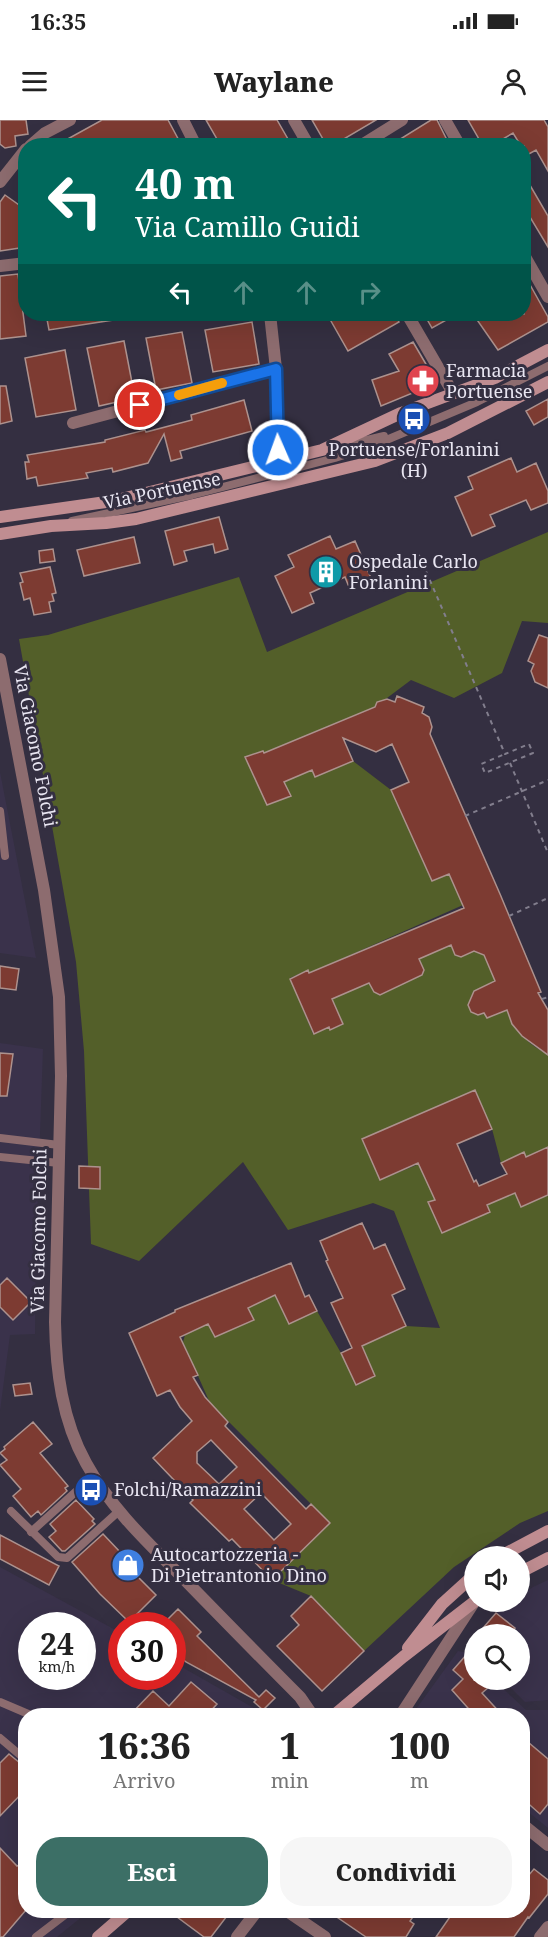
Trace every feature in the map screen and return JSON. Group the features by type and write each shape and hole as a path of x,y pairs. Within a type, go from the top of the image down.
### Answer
{"main road":[{"name":"Via Portuense","path":"0,517 114,501 322,450 401,413 495,378 548,350"},
{"name":"Via Portuense","path":"0,534 51,526 136,519 375,460 448,433 548,382"},
{"path":"521,1546 548,1532"},
{"path":"530,1567 548,1558"},
{"path":"403,1657 435,1612 464,1584"},
{"path":"342,1708 464,1610"},
{"path":"98,1937 120,1918"}],"street":[{"path":"39,138 70,120"},
{"path":"183,120 192,138"},
{"path":"294,120 304,138"},
{"path":"373,138 402,120"},
{"path":"445,120 455,138"},
{"path":"0,182 18,159"},
{"path":"0,266 18,263"},
{"path":"531,267 548,297"},
{"path":"271,321 276,369 279,462"},
{"path":"411,321 453,393"},
{"path":"73,423 276,369"},
{"name":"Via Giacomo Folchi","path":"0,658 60,997 55,1349 62,1399 85,1462 98,1484 119,1511 300,1697 308,1708"},
{"path":"405,1708 468,1612"},
{"path":"530,1830 548,1845"},
{"path":"237,1937 252,1918"},
{"path":"297,1918 325,1937"},
{"path":"540,1937 548,1927"}],"lane":[{"name":"Via Portuense","path":"51,526 192,495 328,460 372,446 477,402 548,366"},
{"name":"Via Portuense","path":"322,450 402,432"},
{"path":"0,811 5,855"},
{"path":"0,1138 59,1145"},
{"path":"0,1156 59,1163"},
{"path":"31,1532 81,1487"},
{"path":"11,1511 58,1557 67,1558 119,1511"},
{"path":"0,1702 18,1710"},
{"path":"0,1738 18,1753"},
{"path":"36,1937 61,1918"}],"path":[{"path":"419,555 505,754"},
{"path":"529,744 533,753 485,773 481,764 505,754 529,744"},
{"path":"510,763 548,853"},
{"path":"465,816 548,780"},
{"path":"509,916 548,898"},
{"path":"542,999 548,997"}],"shaded area":[{"path":"0,772 20,875 36,958 0,953"},
{"path":"0,1043 43,1049 35,1334 10,1335 0,1411"},
{"path":"0,1567 82,1612 18,1612 18,1690 96,1690 96,1619 108,1626 108,1690 186,1690 186,1669 254,1708 18,1708 18,1918 80,1918 57,1937 0,1937"},
{"path":"548,1580 548,1700 525,1702 513,1690 530,1690 530,1624 486,1624 497,1612 530,1612 530,1589"},
{"path":"458,1651 464,1652 464,1690 505,1690 524,1708 417,1708"},
{"path":"530,1710 548,1710 548,1828 530,1813"}],"green space":[{"path":"548,532 548,623 522,621 502,673 454,698 411,680 375,707 264,753 263,751 245,757 267,805 290,796 284,782 312,770 315,777 353,761 391,790 432,881 449,874 463,905 310,973 308,970 290,978 313,1034 329,1027 331,1030 343,1024 332,999 369,983 380,995 422,975 424,970 419,959 451,945 461,957 474,951 484,955 495,981 471,999 468,1005 471,1012 478,1015 507,1010 523,1036 548,1054 548,1147 526,1157 524,1153 501,1163 492,1129 475,1090 362,1139 380,1180 419,1164 435,1200 428,1203 442,1233 490,1212 487,1205 515,1193 521,1207 548,1195 548,1511 520,1523 486,1546 464,1546 464,1560 364,1651 311,1596 272,1580 330,1523 210,1403 183,1342 185,1335 208,1324 215,1337 254,1320 248,1308 275,1295 289,1324 317,1311 356,1385 375,1376 362,1346 406,1326 440,1328 394,1211 373,1203 288,1230 243,1162 139,1261 91,1244 84,1051 76,962 19,639 48,635 239,577 267,652"}],"building":[{"path":"0,120 26,120 28,134 15,136 16,146 5,148 0,144"},
{"path":"102,120 168,120 178,138 69,138"},
{"path":"206,120 277,120 287,138 216,138"},
{"path":"312,120 376,120 346,138 322,138"},
{"path":"431,120 437,120 446,138 402,138"},
{"path":"468,120 544,120 548,127 548,171 536,150 531,153 531,138 516,138 513,133 505,138 478,138"},
{"path":"531,187 548,216 548,247 531,219"},
{"path":"5,195 18,204 18,248 0,251 0,202"},
{"path":"18,274 18,321 24,321 26,336 0,339 0,276"},
{"path":"531,287 548,317 548,322 498,350 478,321 531,321"},
{"path":"47,321 107,321 49,330"},
{"path":"331,321 399,322 348,351"},
{"path":"428,321 444,321 432,328"},
{"path":"252,322 259,364 213,372 205,330"},
{"path":"182,332 192,383 156,390 146,338"},
{"path":"124,341 135,398 99,406 87,348"},
{"path":"413,342 437,383 381,406 372,380 399,371 389,354"},
{"path":"65,350 76,410 36,417 25,358"},
{"path":"0,386 6,386 12,421 0,424"},
{"path":"548,399 548,417 534,425 526,411"},
{"path":"244,400 252,431 180,451 182,458 171,461 164,434 148,463 113,472 112,468 86,473 88,478 38,486 36,477 27,479 25,462 29,462 27,455 105,442 105,440 145,430 146,432 192,420 191,415"},
{"path":"511,458 517,472 536,463 548,491 548,503 531,510 526,500 490,515 495,526 472,536 455,497 473,489 468,477"},
{"path":"219,517 228,549 215,553 213,544 184,551 187,561 174,565 165,531"},
{"name":"Ospedale Carlo Forlanini","path":"330,536 336,549 355,541 371,578 349,587 345,577 310,593 314,603 292,613 275,576 294,567 288,555"},
{"path":"134,537 140,563 84,576 77,550"},
{"path":"53,549 55,561 40,563 39,551"},
{"path":"50,567 56,593 52,594 54,601 49,602 51,612 34,615 30,598 24,600 20,573"},
{"path":"539,635 548,638 548,688 535,682 531,671 534,664 528,661"},
{"path":"397,696 424,707 422,713 429,717 432,727 430,734 541,992 538,993 548,1010 548,1055 522,1036 512,1024 507,1010 487,1018 484,1013 478,1015 471,1012 468,1005 474,991 495,981 484,955 474,951 461,957 455,955 451,945 419,959 424,970 422,975 380,995 374,992 369,983 332,999 343,1024 314,1034 290,979 464,908 449,874 432,881 391,790 409,782 392,744 376,752 343,738 353,761 315,777 312,770 284,782 291,796 267,805 245,757 263,751 264,753 375,707 377,702 387,699 395,702"},
{"path":"0,966 19,969 16,990 0,988"},
{"path":"0,1053 13,1054 7,1096 0,1096"},
{"path":"475,1090 492,1129 457,1144 474,1182 476,1180 479,1186 507,1174 501,1163 524,1152 526,1157 548,1147 548,1195 521,1207 515,1193 487,1205 490,1212 442,1233 428,1202 435,1200 418,1163 380,1180 362,1139"},
{"path":"79,1166 100,1167 100,1189 79,1188"},
{"path":"362,1223 374,1249 385,1244 405,1289 392,1295 406,1326 362,1346 375,1376 356,1385 341,1353 352,1348 331,1303 343,1298 326,1261 328,1260 320,1241"},
{"path":"291,1263 305,1297 309,1295 317,1311 289,1324 275,1295 248,1308 254,1320 215,1337 208,1324 180,1337 198,1375 193,1377 205,1397 228,1422 225,1426 306,1509 311,1504 330,1523 272,1580 232,1539 229,1541 190,1503 193,1500 153,1458 192,1421 170,1390 157,1396 129,1333 175,1310","holes":["211,1440 237,1467 219,1484 197,1463 197,1452","261,1493 291,1524 274,1540 244,1509"]},
{"path":"7,1278 31,1302 13,1320 0,1307 0,1285"},
{"path":"30,1383 32,1394 15,1396 13,1385"},
{"path":"33,1422 52,1444 40,1453 68,1486 65,1488 67,1491 41,1515 38,1511 31,1517 13,1496 21,1489 0,1465 7,1460 0,1453"},
{"path":"76,1500 94,1519 92,1521 95,1524 65,1551 62,1551 49,1537 56,1531 50,1524"},
{"path":"103,1534 121,1553 117,1556 156,1595 139,1612 119,1612 72,1562"},
{"path":"0,1535 59,1566 49,1585 0,1559"},
{"path":"311,1596 364,1651 322,1691 277,1646 299,1625 291,1616"},
{"path":"496,1613 510,1624 486,1624"},
{"path":"186,1617 201,1632 197,1636 259,1697 266,1690 275,1698 265,1708 261,1708 254,1702 256,1700 186,1662"},
{"path":"464,1657 464,1690 485,1690 482,1693 496,1708 468,1708 452,1690 463,1679 453,1670"},
{"path":"191,1682 217,1704 213,1708 137,1708 153,1691 169,1706"},
{"path":"530,1744 548,1759 548,1804 540,1814 530,1805"},
{"path":"9,1754 18,1761 18,1797 0,1816 0,1763"},
{"path":"0,1848 18,1866 19,1918 3,1937 0,1937"},
{"path":"534,1869 548,1880 548,1894 530,1917 530,1874"},
{"path":"178,1918 225,1918 211,1937 204,1937"},
{"path":"338,1918 412,1918 410,1921 414,1924 406,1937 366,1937"},
{"path":"449,1918 527,1918 514,1937 436,1937"}],"slow traffic":[{"path":"179,395 222,383"}],"place":[{"name":"Farmacia Portuense","path":"423,381"},
{"name":"Portuense/Forlanini (H)","path":"414,419"},
{"name":"Ospedale Carlo Forlanini","path":"326,572"},
{"name":"Folchi/Ramazzini","path":"91,1490"},
{"name":"Autocartozzeria - Di Pietrantonio Dino","path":"128,1565"}],"route":[{"path":"140,405 276,369 278,450"}]}
